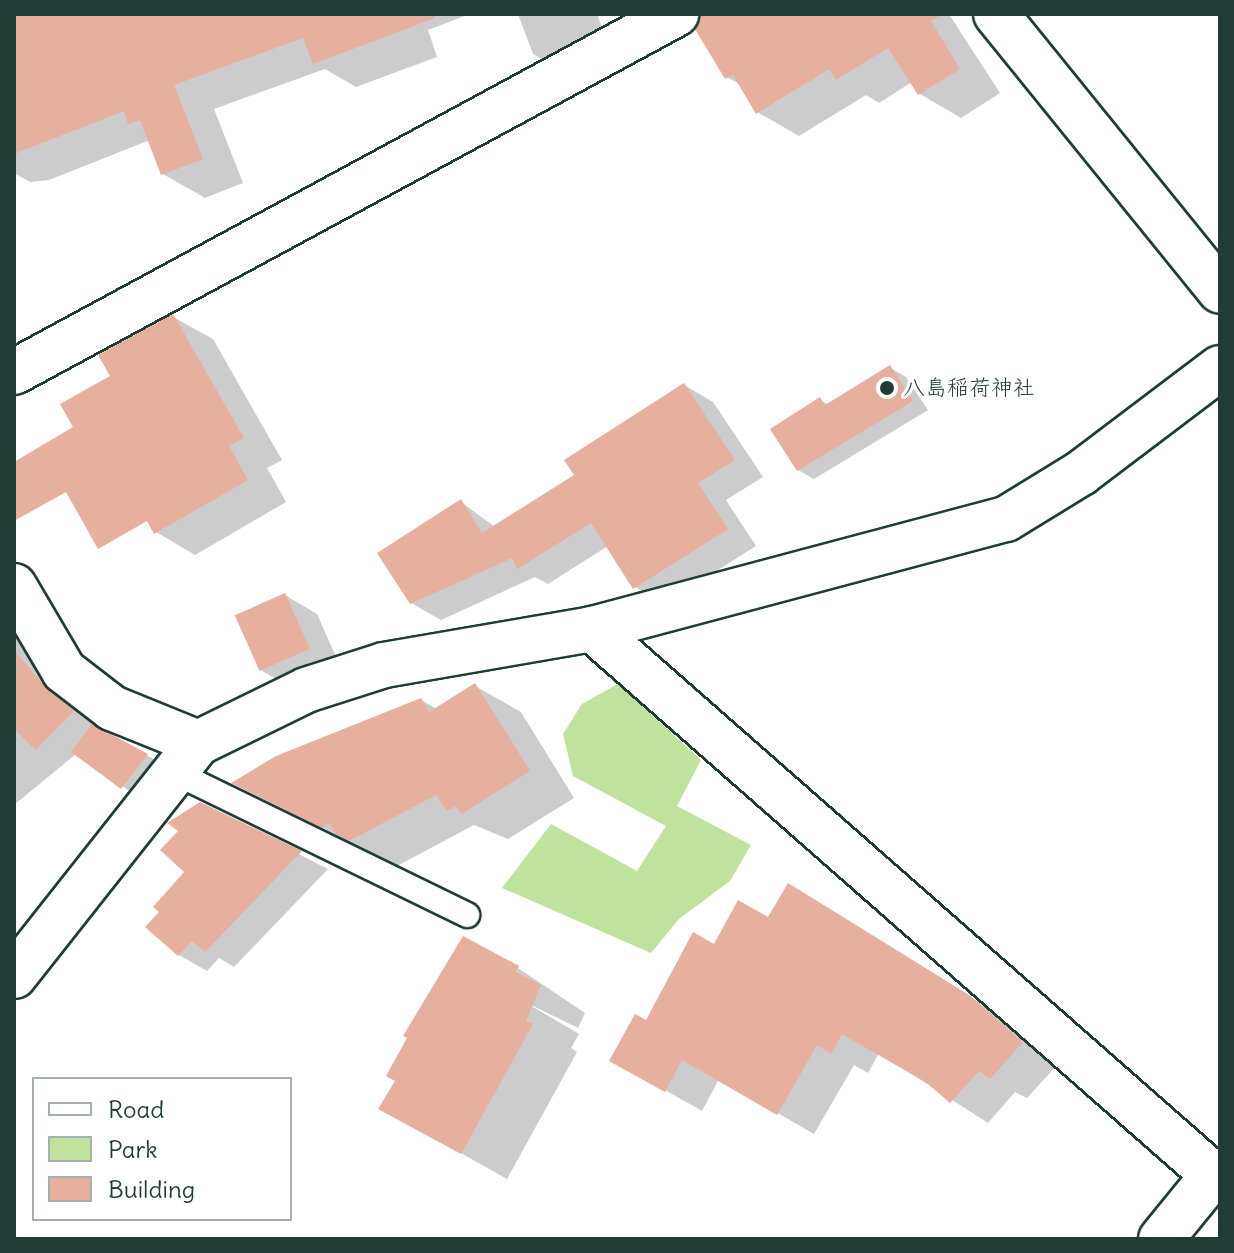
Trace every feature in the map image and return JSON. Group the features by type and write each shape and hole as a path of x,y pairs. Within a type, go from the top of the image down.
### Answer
{"street":[{"path":"14,372 676,14"},
{"path":"996,14 1220,291"},
{"path":"14,976 187,758 306,690 384,665 592,629 1006,519 1081,473 1220,368"},
{"path":"14,586 64,671 112,708 187,758"},
{"path":"592,629 1217,1178 1161,1239"}],"lane":[{"path":"187,758 467,915"}],"green space":[{"path":"618,684 701,760 677,806 751,845 730,881 679,919 651,953 502,888 551,824 637,871 666,826 573,776 563,734 582,704"}],"building":[{"path":"14,14 434,14 435,18 313,64 303,38 174,85 203,159 161,175 140,120 128,124 124,111 14,154"},
{"path":"701,14 942,14 931,21 960,69 918,95 888,48 836,80 829,69 756,114 733,75 725,79 695,29"},
{"path":"173,314 244,438 229,446 248,480 154,534 147,521 98,549 66,492 14,521 14,462 73,427 60,404 110,376 98,355"},
{"path":"890,365 913,401 797,471 770,429 820,397 825,405"},
{"path":"684,383 735,460 698,483 728,529 633,589 591,523 517,569 512,558 410,604 377,553 461,499 482,533 574,475 564,460"},
{"path":"285,593 310,649 260,671 235,615"},
{"path":"14,650 48,690 74,711 36,750 14,729"},
{"path":"475,683 530,771 461,814 456,806 447,811 436,795 349,841 336,834 328,822 322,828 231,783 276,756 421,698 429,712"},
{"path":"92,724 148,754 121,789 71,752"},
{"path":"200,802 302,851 205,952 192,941 178,956 145,927 159,912 153,907 184,872 160,850 178,831 167,823"},
{"path":"788,883 969,995 1023,1042 990,1079 979,1071 950,1103 927,1083 842,1034 831,1054 817,1045 777,1115 682,1060 665,1092 609,1061 635,1014 646,1020 693,932 714,944 738,900 768,917"},
{"path":"463,936 519,966 516,972 541,985 526,1021 533,1024 461,1154 378,1109 395,1081 386,1076 407,1038 403,1036"}],"place":[{"name":"八島稲荷神社","path":"887,388"}]}
